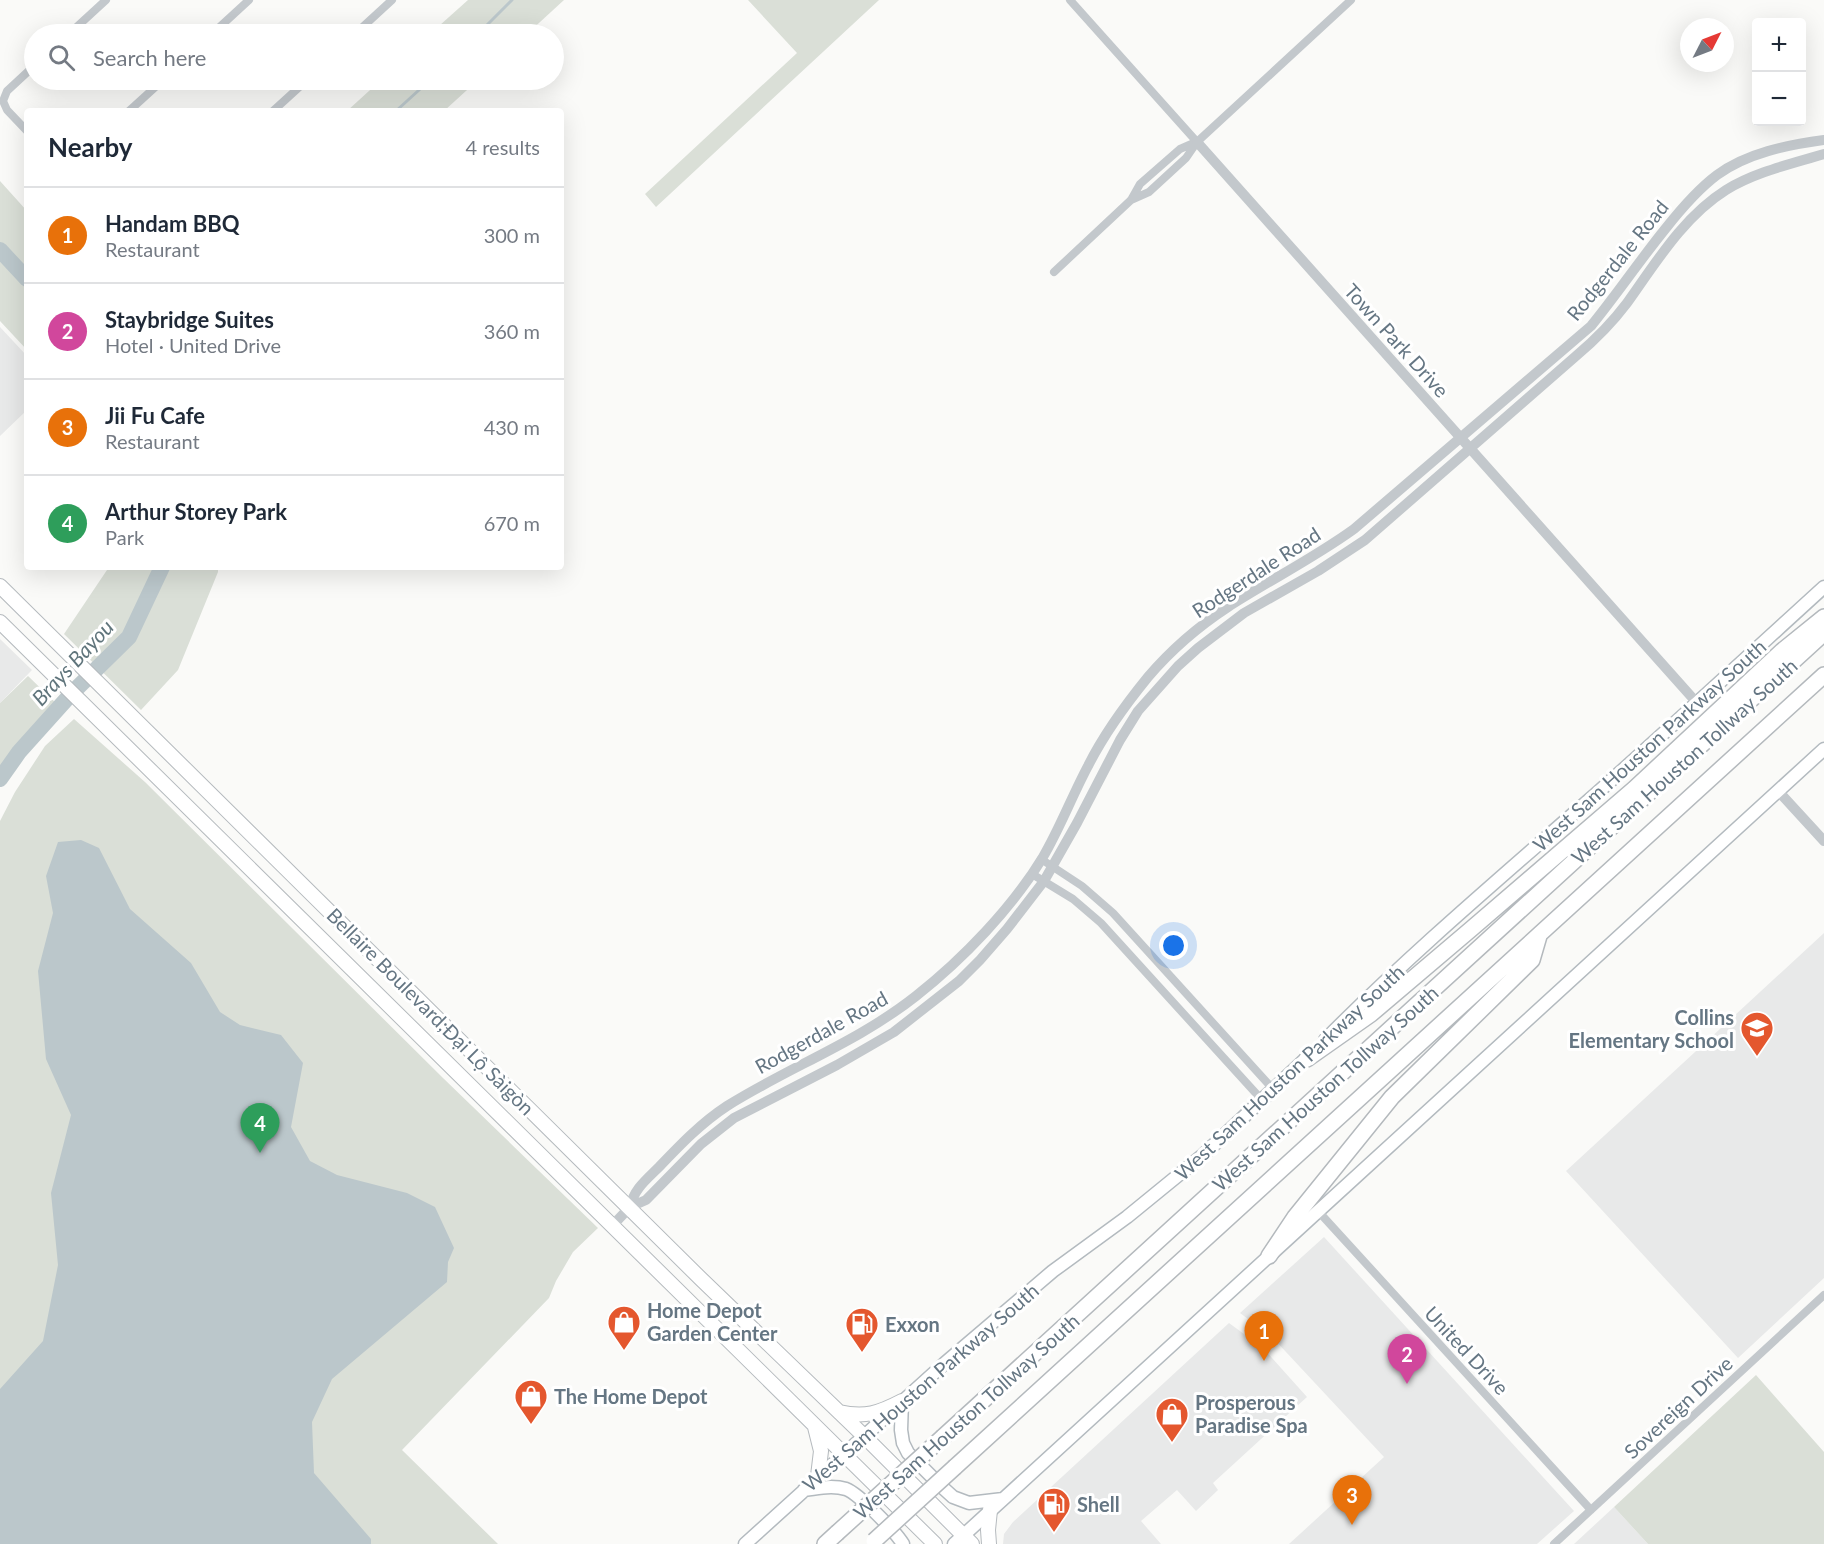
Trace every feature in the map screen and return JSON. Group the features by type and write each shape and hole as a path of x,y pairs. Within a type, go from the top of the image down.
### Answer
{"highway":[{"path":"1306,1059 1371,1014 1470,930 1634,789 1782,651 1824,617"},
{"name":"West Sam Houston Tollway South","path":"825,1544 1824,633"},
{"name":"West Sam Houston Tollway South","path":"872,1543 1824,675"},
{"path":"1269,1256 1295,1217 1392,1097 1532,960 1540,934"}],"main road":[{"name":"Bellaire Boulevard;Đại Lộ Sàigòn","path":"0,586 700,1279 864,1436 963,1541"},
{"name":"West Sam Houston Parkway South","path":"745,1544 902,1401 1033,1287 1127,1217 1203,1155 1350,1015 1824,587"},
{"name":"Bellaire Boulevard;Đại Lộ Sàigòn","path":"0,622 935,1544"},
{"path":"25,647 44,629"},
{"path":"963,1541 990,1510 1824,749"},
{"path":"322,940 341,922"},
{"path":"839,1412 858,1415 874,1414 902,1401 903,1443 908,1453 942,1487 953,1497 969,1503 1003,1499"},
{"path":"814,1425 821,1451 818,1476"},
{"path":"804,1490 833,1487 847,1490 862,1500 903,1544"},
{"path":"989,1544 990,1510"}],"street":[{"path":"80,24 106,0"},
{"path":"223,24 249,0"},
{"path":"366,24 392,0"},
{"name":"Town Park Drive","path":"1070,0 1697,703"},
{"path":"1054,272 1131,200 1140,184 1180,149 1197,142 1351,0"},
{"path":"24,76 7,92 3,101 7,110 24,128"},
{"path":"132,108 152,90"},
{"path":"276,108 296,90"},
{"name":"Rodgerdale Road","path":"630,1208 633,1195 677,1148 711,1118 750,1092 886,1019 932,984 969,948 1005,909 1032,874 1057,832 1089,763 1120,714 1150,675 1188,637 1227,607 1330,546 1354,529 1591,326 1615,297 1639,261 1691,198 1717,175 1745,160 1786,146 1824,140"},
{"name":"Rodgerdale Road","path":"612,1226 630,1208 646,1200 719,1128 757,1104 837,1065 894,1032 940,997 981,960 1044,881 1138,711 1198,648 1244,613 1289,588 1365,540 1471,448 1601,335 1679,233 1724,191 1764,172 1824,154"},
{"path":"1330,546 1338,557"},
{"path":"1188,637 1198,648"},
{"path":"1150,675 1160,686"},
{"path":"1779,792 1824,841"},
{"path":"1041,859 1103,902 1273,1089"},
{"path":"1032,874 1073,899 1092,915 1262,1100"},
{"path":"1149,976 1161,965"},
{"path":"886,1019 894,1032"},
{"path":"750,1092 757,1104"},
{"name":"United Drive","path":"1318,1211 1591,1510"},
{"name":"Sovereign Drive","path":"1554,1544 1824,1295"}],"shaded area":[{"path":"468,0 564,0 538,24 441,24"},
{"path":"748,0 879,0 656,207 645,194 797,53"},
{"path":"370,90 467,90 447,108 350,108"},
{"path":"0,181 24,208 24,347 0,321"},
{"path":"0,327 24,353 24,413 0,436"},
{"path":"107,570 218,570 178,670 141,710 64,634"},
{"path":"0,639 32,670 0,703"},
{"path":"28,676 59,706 43,720 0,778 0,703"},
{"path":"74,719 145,782 443,1078 598,1228 573,1252 549,1298 402,1450 498,1544 0,1544 0,821 15,792 45,746"},
{"path":"81,840 99,848 130,909 191,963 220,1012 240,1025 281,1035 303,1063 291,1127 310,1161 337,1175 407,1193 435,1207 454,1248 448,1262 447,1282 332,1379 312,1422 314,1473 371,1539 371,1544 0,1544 0,1389 43,1341 58,1265 51,1193 71,1115 46,1059 38,971 53,913 46,876 58,842"},
{"name":"Collins Elementary School","path":"1824,933 1824,1278 1738,1358 1566,1171"},
{"path":"1324,1237 1574,1511 1537,1544 1289,1544 1384,1457 1272,1337 1240,1313"},
{"path":"1229,1323 1263,1348 1307,1397 1213,1483 1218,1490 1196,1511 1177,1490 1141,1521 1161,1544 1003,1544 1004,1534 1013,1522"},
{"path":"1756,1375 1824,1452 1824,1544 1648,1544 1614,1507"},
{"path":"1614,1507 1648,1544 1574,1544"}],"waterway":[{"path":"488,24 512,0"},
{"path":"399,108 419,90"},
{"name":"Brays Bayou","path":"0,250 24,276"},
{"name":"Brays Bayou","path":"0,779 19,752 72,693 129,637 161,570"}],"place":[{"name":"Collins Elementary School","path":"1757,1057"},
{"name":"Arthur Storey Park","path":"260,1153"},
{"name":"Home Depot Garden Center","path":"624,1351"},
{"name":"Exxon","path":"862,1353"},
{"name":"Handam BBQ","path":"1264,1361"},
{"name":"Staybridge Suites","path":"1407,1384"},
{"name":"The Home Depot","path":"531,1425"},
{"name":"Prosperous Paradise Spa","path":"1172,1443"},
{"name":"Jii Fu Cafe","path":"1352,1525"},
{"name":"Shell","path":"1054,1533"}]}
